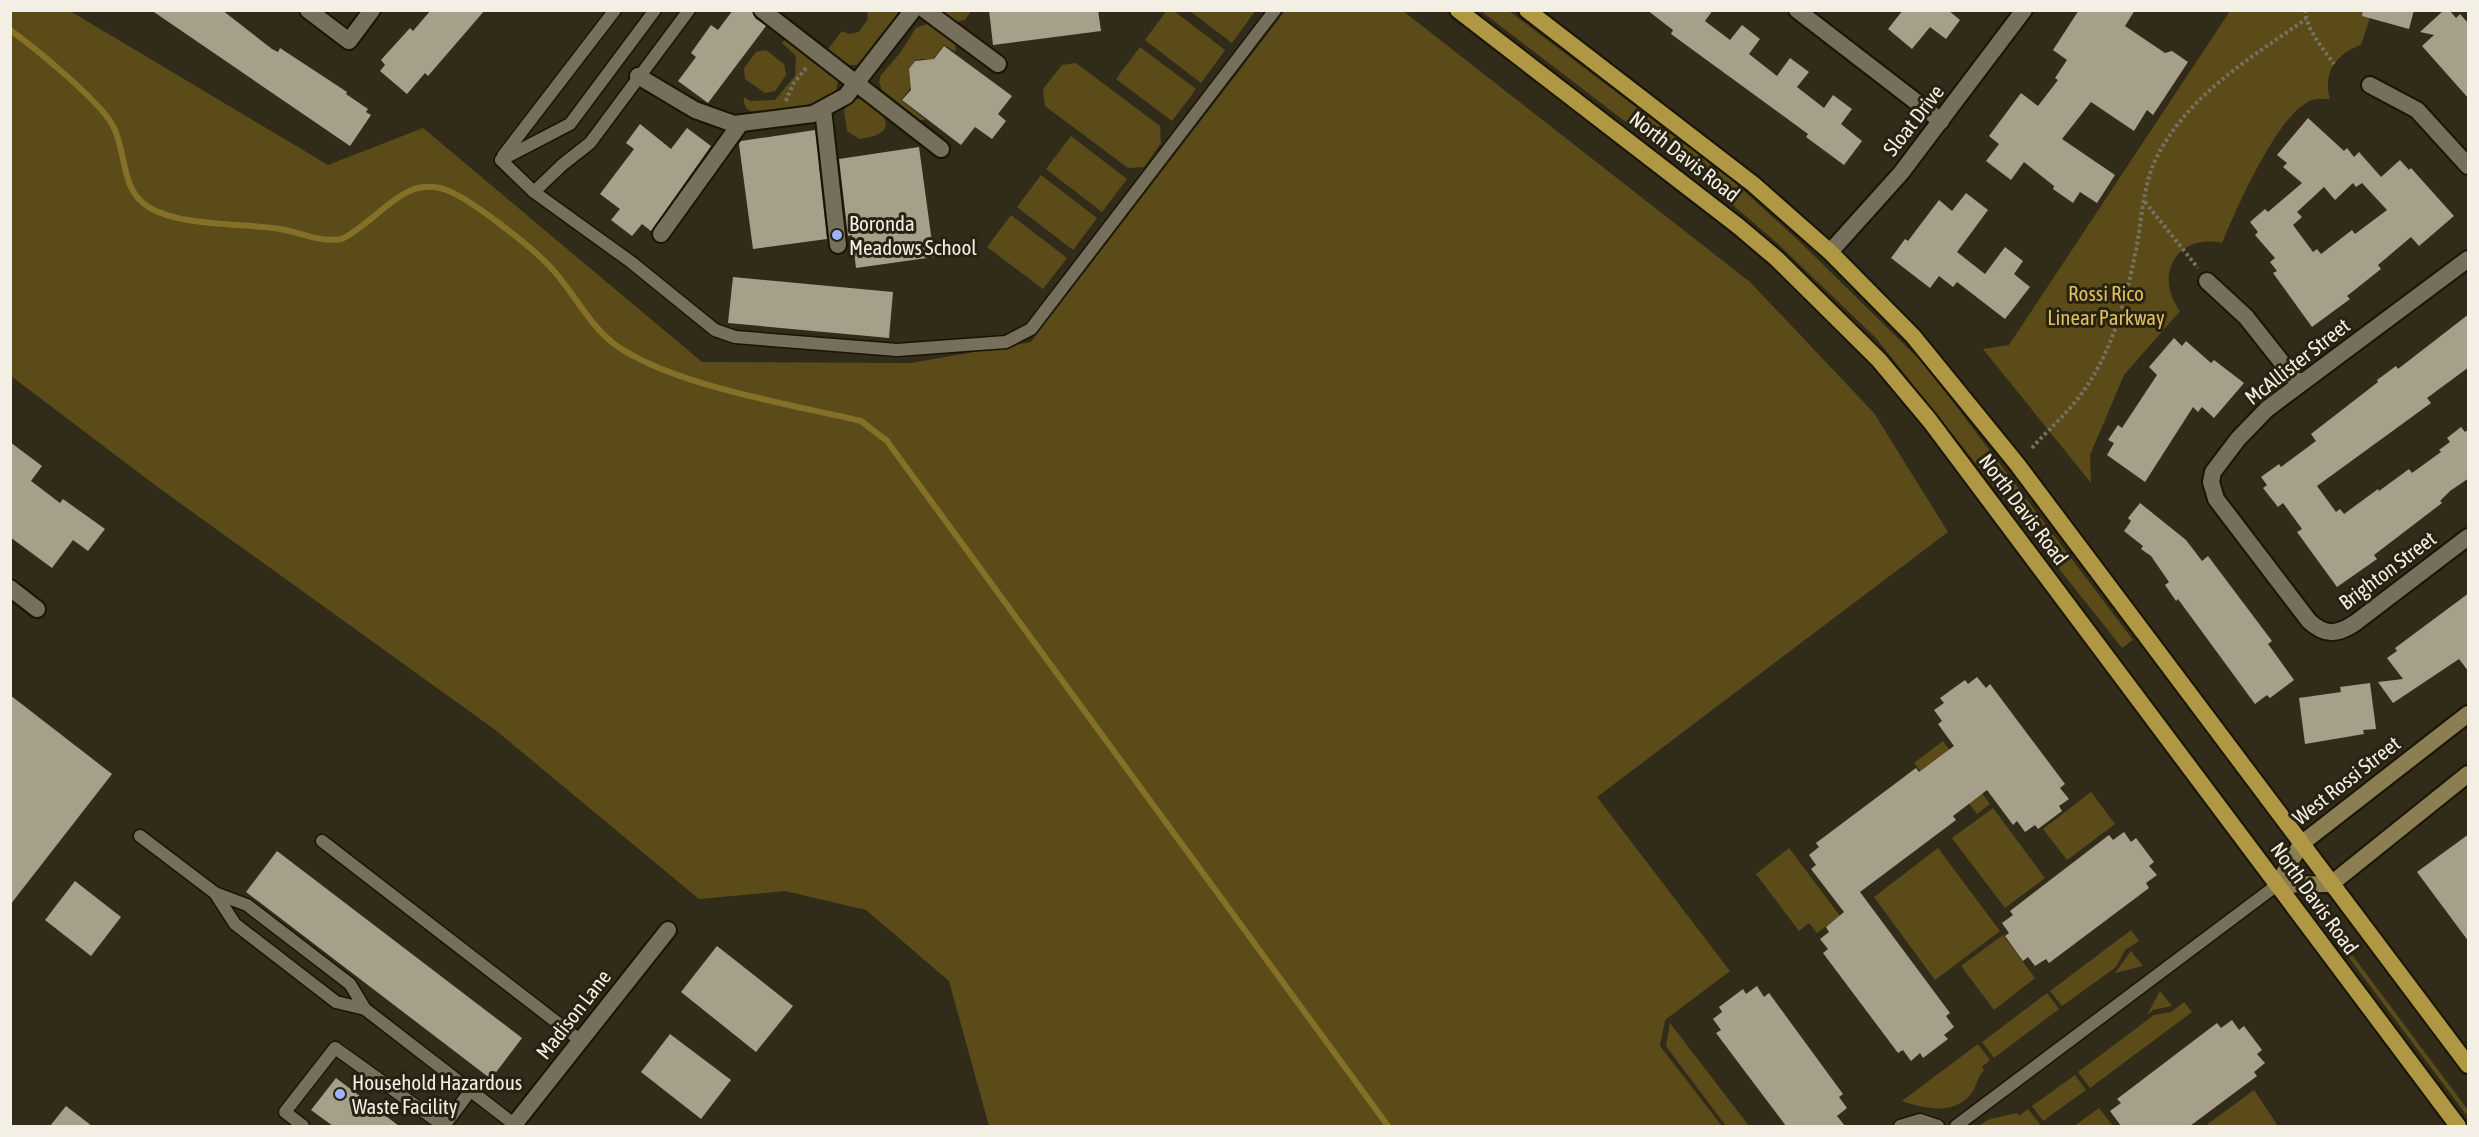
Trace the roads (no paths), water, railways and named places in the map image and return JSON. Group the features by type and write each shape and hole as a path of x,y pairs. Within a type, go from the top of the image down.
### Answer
{"highway":[{"name":"North Davis Road","path":"1458,10 1738,226 1820,300 1879,360 1930,422 2458,1126"},
{"name":"North Davis Road","path":"1527,10 1753,184 1878,298 1948,378 2024,473 2469,1065"}],"main road":[{"name":"West Rossi Street","path":"2277,885 2301,844 2469,714"},
{"path":"2277,885 2331,884 2469,774"}],"street":[{"path":"308,10 349,41 372,10"},
{"path":"762,10 941,149"},
{"path":"638,76 695,110 740,124 813,114 846,96 913,10"},
{"path":"925,10 998,64"},
{"path":"1797,10 1941,121"},
{"name":"Sloat Drive","path":"1830,252 1894,180 2024,10"},
{"path":"2370,85 2417,110 2469,166"},
{"path":"823,109 838,245"},
{"path":"661,234 740,124"},
{"name":"McAllister Street","path":"2330,633 2309,621 2216,499 2211,482 2217,465 2267,409 2469,259"},
{"path":"2207,281 2246,317 2299,384"},
{"name":"Brighton Street","path":"2330,633 2340,632 2355,623 2469,537"},
{"path":"10,588 37,609"},
{"name":"Madison Lane","path":"514,1126 668,930"}],"lane":[{"path":"501,160 615,10"},
{"path":"501,160 570,124 655,10"},
{"path":"534,192 562,165 590,143 689,10"},
{"path":"501,160 534,192 631,262 715,330 735,338 897,350 1006,342 1031,329 1275,10"},
{"path":"140,836 215,893 248,905 350,984 365,1009 514,1126"},
{"path":"322,841 581,1041"},
{"path":"1956,1126 2277,885"},
{"path":"215,893 235,924 336,1002 365,1009"},
{"path":"303,1126 285,1113 335,1048 444,1126 471,1090"},
{"path":"1900,1126 1920,1120 1938,1126"}],"waterway":[{"path":"10,30 66,75 106,116 117,136 132,190 147,206 160,213 193,221 280,229 334,240 348,235 411,190 435,187 449,191 488,215 545,261 598,329 617,346 641,360 701,383 861,421 887,441 1388,1126"}],"place":[{"name":"Boronda Meadows School","path":"837,235"},
{"name":"Household Hazardous Waste Facility","path":"340,1094"}],"park label":[{"name":"Rossi Rico Linear Parkway","path":"2106,305"}]}
